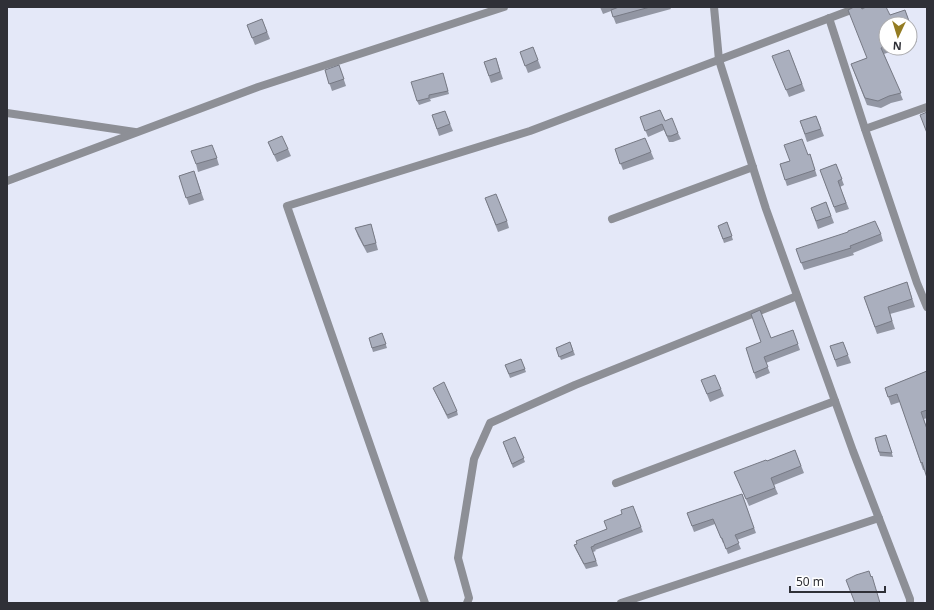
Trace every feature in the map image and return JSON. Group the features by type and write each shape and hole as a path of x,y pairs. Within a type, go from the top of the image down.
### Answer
{"street":[{"path":"7,181 258,87 504,7"},
{"path":"714,7 719,60 766,209 835,401 910,599 910,603"},
{"path":"425,603 287,206 530,131 859,7"},
{"path":"829,18 917,283 927,307"},
{"path":"865,129 927,107"},
{"path":"7,113 136,132"},
{"path":"612,219 753,167"},
{"path":"466,603 469,598 458,558 474,459 490,423 575,385 797,296"},
{"path":"616,483 835,401"},
{"path":"621,603 879,518"}],"building":[{"path":"619,7 650,7 613,17 611,10"},
{"path":"854,7 861,7 862,9 866,7 886,7 890,15 905,10 907,16 878,16 878,56 885,56 901,93 878,101 865,98 851,64 867,58 848,10"},
{"path":"262,19 267,32 252,38 247,25"},
{"path":"533,47 538,60 525,66 520,52"},
{"path":"789,50 802,84 786,90 772,56"},
{"path":"496,58 500,72 489,76 484,62"},
{"path":"339,65 344,79 329,84 325,70"},
{"path":"443,73 448,91 429,95 429,98 417,101 411,82"},
{"path":"660,110 665,121 672,118 678,133 667,136 662,124 645,131 640,117"},
{"path":"445,111 450,124 437,129 432,115"},
{"path":"927,112 927,133 920,115"},
{"path":"816,116 821,129 805,134 800,121"},
{"path":"282,136 288,149 274,155 268,142"},
{"path":"645,138 651,152 620,164 615,149"},
{"path":"802,139 808,155 810,154 815,170 785,180 780,164 790,161 784,145"},
{"path":"212,145 217,158 196,164 191,151"},
{"path":"836,164 842,179 838,181 846,203 834,207 820,170"},
{"path":"194,171 201,193 186,198 179,176"},
{"path":"496,194 507,221 496,225 485,198"},
{"path":"826,202 831,216 816,221 811,208"},
{"path":"875,221 881,234 850,246 851,248 801,263 796,249 848,232"},
{"path":"727,222 732,236 723,239 718,226"},
{"path":"371,224 376,243 364,246 355,228"},
{"path":"907,282 912,299 888,307 892,321 875,327 864,297"},
{"path":"760,310 771,338 793,330 798,344 764,357 768,367 754,373 746,348 761,342 751,314"},
{"path":"382,333 386,344 372,348 369,338"},
{"path":"570,342 573,351 559,357 556,348"},
{"path":"843,342 848,355 835,360 830,346"},
{"path":"521,359 525,369 509,374 505,365"},
{"path":"927,371 927,410 921,412 927,429 927,478 897,394 888,397 885,388"},
{"path":"715,375 721,389 707,394 701,380"},
{"path":"444,382 457,411 447,415 433,388"},
{"path":"886,435 892,453 879,452 875,438"},
{"path":"515,437 524,458 512,464 503,442"},
{"path":"795,450 801,466 771,478 775,488 746,499 734,472"},
{"path":"742,494 754,528 735,535 739,543 726,549 713,519 692,526 687,513"},
{"path":"633,506 641,527 594,545 591,547 596,561 584,564 574,545 577,544 576,541 607,529 604,521 622,514 621,510"},
{"path":"869,571 871,577 872,576 880,603 855,603 846,580"}]}
